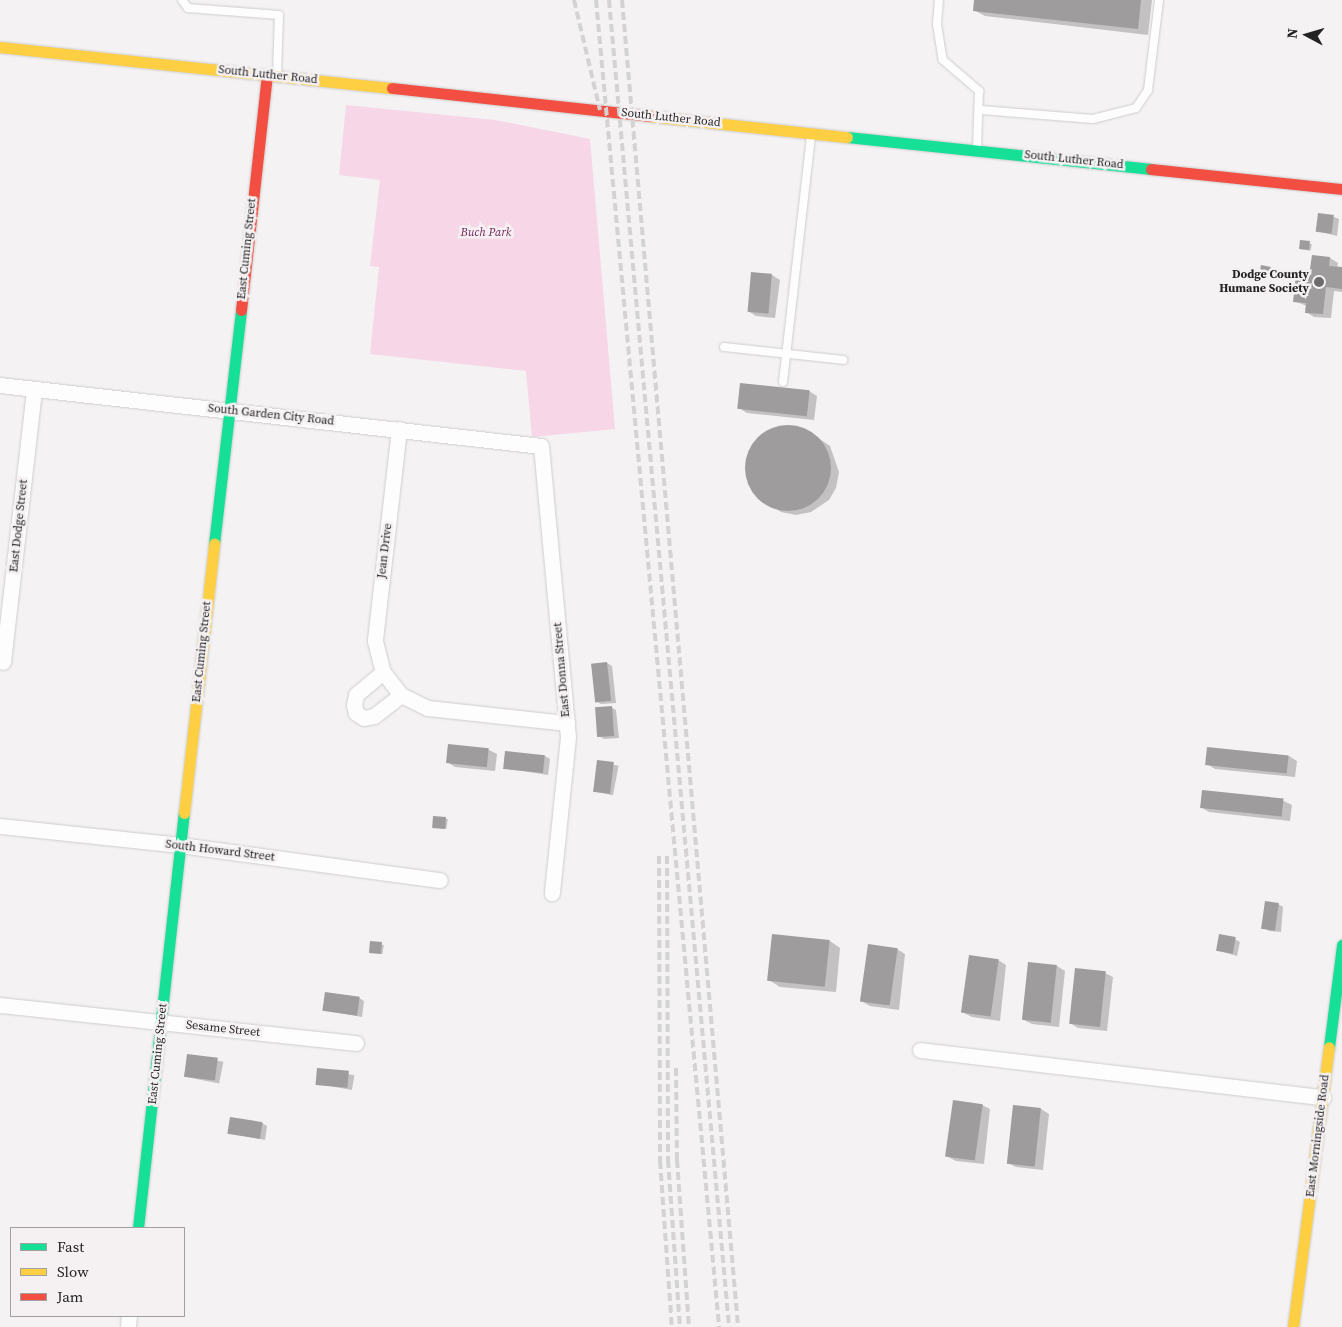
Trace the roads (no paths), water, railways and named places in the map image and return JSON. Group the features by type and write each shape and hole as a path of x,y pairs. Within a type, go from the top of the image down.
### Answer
{"street":[{"name":"South Luther Road","path":"0,47 1342,189"},
{"name":"East Cuming Street","path":"138,1227 229,410 272,76"},
{"name":"South Garden City Road","path":"0,385 541,446"},
{"name":"East Dodge Street","path":"3,662 34,389"},
{"name":"Jean Drive","path":"399,429 375,641 383,672 401,694 417,705 439,711 566,723"},
{"name":"East Donna Street","path":"541,446 566,723 566,773 552,893"},
{"path":"383,672 356,695 354,705 356,713 364,718 374,716 401,694"},
{"name":"South Howard Street","path":"0,826 180,846 440,880"},
{"name":"East Morningside Road","path":"1293,1327 1340,983 1341,955"},
{"name":"Sesame Street","path":"0,1005 356,1043"},
{"path":"920,1050 1323,1097"}],"lane":[{"path":"182,0 188,8 279,15 272,76"},
{"path":"939,0 937,24 943,60 979,91 981,110 977,150"},
{"path":"981,110 1093,119 1136,108 1148,90 1158,0"},
{"path":"784,382 812,132"},
{"path":"724,347 844,360"}],"railway":[{"path":"574,0 600,110"},
{"path":"596,0 719,1327"},
{"path":"609,0 729,1327"},
{"path":"622,0 738,1327"},
{"path":"659,856 660,1161 672,1327"},
{"path":"667,856 668,1160 680,1327"},
{"path":"676,1068 677,1160 689,1327"}],"place":[{"name":"Dodge County Humane Society","path":"1319,282"}],"park label":[{"name":"Buch Park","path":"486,233"}]}
